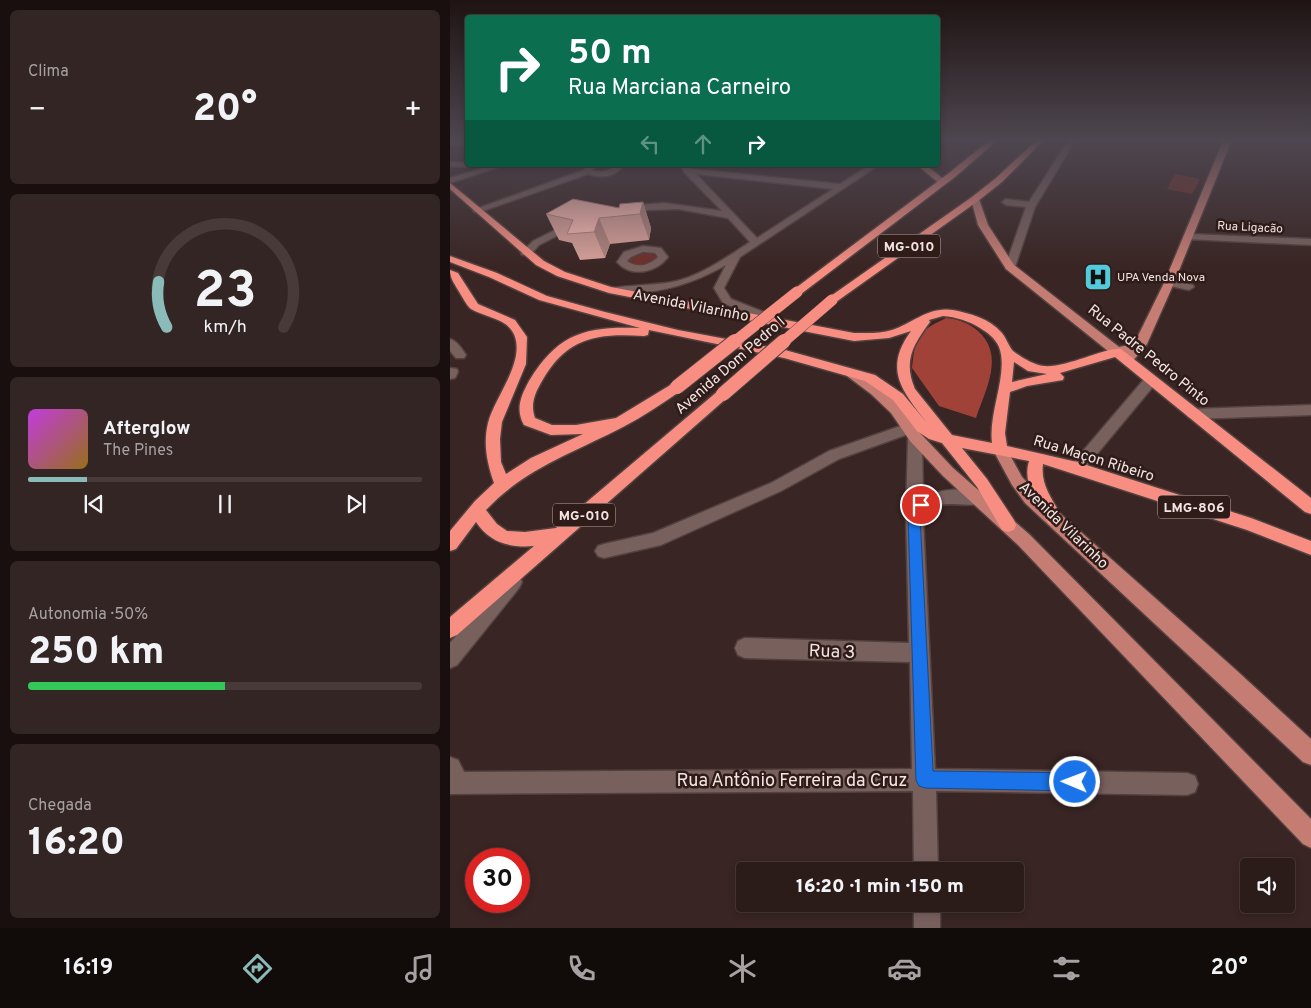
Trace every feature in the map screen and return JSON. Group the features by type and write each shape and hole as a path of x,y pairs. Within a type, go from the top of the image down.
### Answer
{"highway":[{"name":"Avenida Dom Pedro I","path":"450,544 477,510 503,485 538,461 618,423 648,407 677,387 937,182"},
{"name":"Avenida Dom Pedro I","path":"450,629 832,300 996,182"},
{"name":"Avenida Vilarinho","path":"450,185 522,249 561,274 609,290 854,337 882,336 898,332 930,316 950,313 985,325 998,334 1008,353 996,425 997,442 1000,450"},
{"name":"Avenida Vilarinho","path":"450,259 493,275 544,298 678,334 785,354 852,373"},
{"path":"450,273 454,275 474,306 511,322 521,337 520,364 495,422 493,439 494,462 503,485"},
{"path":"930,316 914,333 907,347 903,361 903,379 909,391 950,440 982,483 1008,525"},
{"path":"618,423 576,430 551,430 529,422 524,412 526,400 544,367 554,354 579,337 589,333 610,331 678,334"},
{"path":"1008,353 1033,368 1050,370 1122,356"},
{"path":"1003,390 1025,382 1081,373 1122,356"},
{"name":"Rua Padre Pedro Pinto","path":"1122,356 1311,506"},
{"name":"Rua Maçon Ribeiro","path":"852,373 870,378 886,387 898,397 922,427 934,435 950,440 1037,457 1077,468 1251,525 1311,548"},
{"path":"1037,457 1033,470 1035,482 1055,519"},
{"path":"477,510 492,530 507,538 528,539 562,534"}],"main road":[{"path":"1122,356 1141,344 1169,283 1211,182"},
{"name":"Rua Padre Pedro Pinto","path":"975,199 980,218 1010,267 1122,356"},
{"path":"960,210 970,211 980,218"},
{"name":"Avenida Vilarinho","path":"852,373 876,391 896,410 912,433 948,472 1008,525 1311,836"},
{"name":"Avenida Vilarinho","path":"1000,450 1017,481 1031,498 1228,676 1311,754"}],"street":[{"path":"477,210 552,182"},
{"path":"699,182 756,241"},
{"path":"808,182 840,186"},
{"path":"609,290 639,290 675,285 698,277 740,253 846,182"},
{"path":"1010,267 1032,205 1046,182"},
{"path":"1006,202 1032,205"},
{"path":"617,210 666,204 731,216"},
{"path":"522,249 583,219"},
{"name":"Rua Ligacão","path":"1189,236 1311,242"},
{"path":"740,253 724,274 719,288 727,301 784,323"},
{"path":"639,290 642,268"},
{"path":"1169,283 1189,287"},
{"path":"450,343 460,355"},
{"path":"1077,468 1151,380"},
{"path":"1193,414 1311,410"},
{"path":"604,551 655,540 776,487 834,455 912,433 916,462 914,515 925,780 926,862"},
{"path":"914,515 921,505 934,498 977,498"},
{"path":"450,658 527,564"},
{"name":"Rua 3","path":"746,648 919,653"},
{"name":"Rua Antônio Ferreira da Cruz","path":"453,778 925,780 1187,784"},
{"path":"927,912 928,928"}],"shaded area":[{"path":"1171,182 1198,182 1192,194 1167,189"},
{"path":"639,252 655,252 658,258 643,265 635,265 627,261 627,259"},
{"path":"946,318 955,319 975,328 986,340 990,351 992,361 991,373 976,418 939,406 912,368 919,336"}],"building":[{"path":"573,199 619,208 620,204 643,202 640,214 599,218 594,232 567,234 573,220 546,214"}],"place":[{"name":"UPA Venda Nova","path":"1098,277"}],"route":[{"path":"921,505 914,515 925,780 1075,782"}]}
